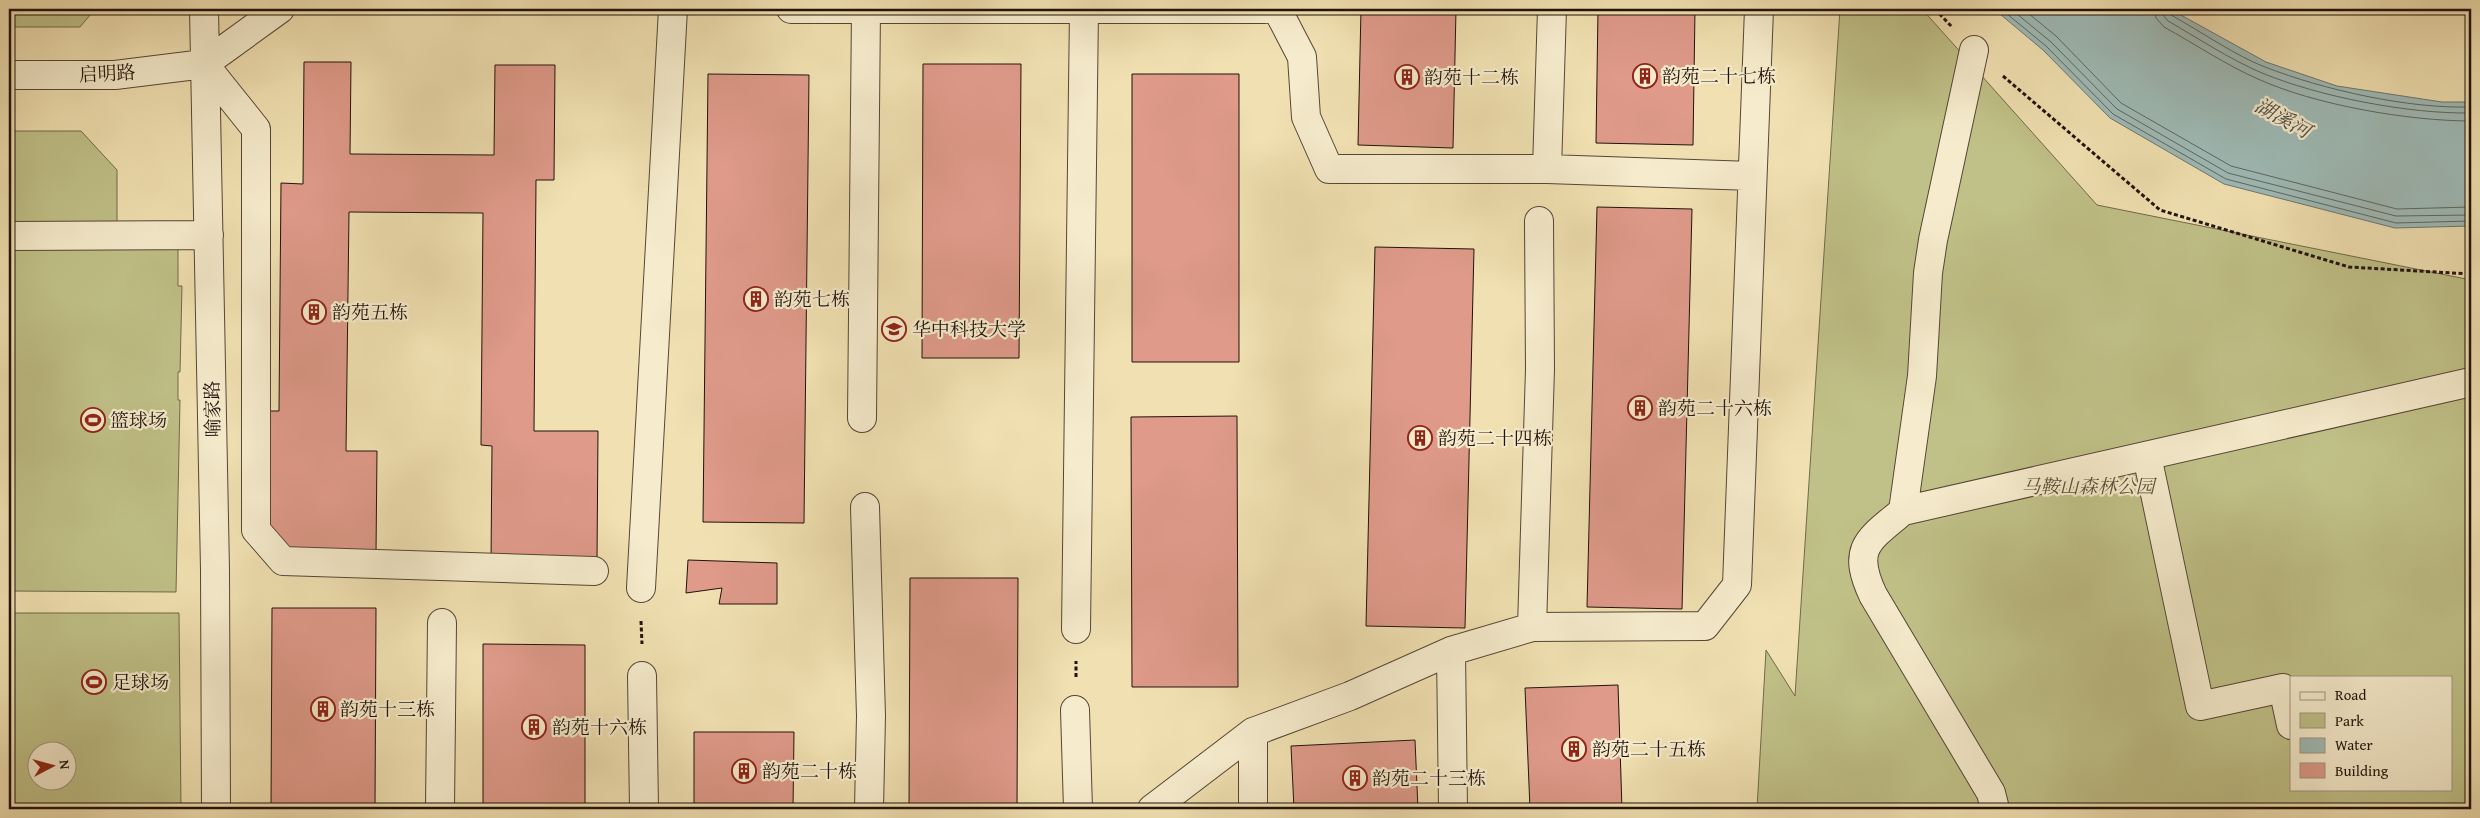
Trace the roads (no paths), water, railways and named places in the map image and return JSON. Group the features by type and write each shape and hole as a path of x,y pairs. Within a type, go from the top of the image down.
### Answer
{"street":[{"name":"喻家路","path":"204,9 215,570 216,809"},
{"path":"280,9 204,64 256,130 256,530 283,561 594,571"},
{"path":"640,588 674,9"},
{"path":"791,9 1265,9"},
{"path":"862,418 866,9"},
{"path":"1277,9 1302,57 1306,118 1329,169 1547,169 1752,176"},
{"path":"1547,169 1552,9"},
{"path":"1152,809 1254,732 1350,696 1451,651 1532,627 1705,626 1737,585 1759,9"},
{"path":"1076,629 1084,10"},
{"path":"1903,512 1922,376 1928,273 1933,240 1974,50"},
{"name":"启明路","path":"9,75 115,75 204,64"},
{"path":"1532,627 1540,369 1539,221"},
{"path":"9,236 209,236"},
{"path":"1995,809 1991,793 1873,595 1864,575 1864,556 1867,542 1903,512 2471,382"},
{"path":"2147,456 2200,706 2283,688 2290,721"},
{"path":"865,507 871,716 869,809"},
{"path":"440,809 442,623"},
{"path":"1451,651 1454,809"},
{"path":"642,676 644,809"},
{"path":"1075,710 1078,809"},
{"path":"1253,809 1254,732"}],"water":[{"name":"湖溪河","path":"1994,9 2170,9 2266,62 2337,86 2442,102 2471,102 2471,226 2395,228 2224,184 2110,118 2043,50"}],"place":[{"name":"韵苑二十七栋","path":"1645,76"},
{"name":"韵苑十二栋","path":"1407,77"},
{"name":"韵苑七栋","path":"756,299"},
{"name":"韵苑五栋","path":"314,312"},
{"name":"华中科技大学","path":"894,329"},
{"name":"韵苑二十六栋","path":"1640,408"},
{"name":"篮球场","path":"93,420"},
{"name":"韵苑二十四栋","path":"1420,438"},
{"name":"足球场","path":"94,682"},
{"name":"韵苑十三栋","path":"323,709"},
{"name":"韵苑十六栋","path":"534,727"},
{"name":"韵苑二十五栋","path":"1574,749"},
{"name":"韵苑二十栋","path":"744,771"},
{"name":"韵苑二十三栋","path":"1355,778"}],"park label":[{"name":"马鞍山森林公园","path":"2088,486"}]}
